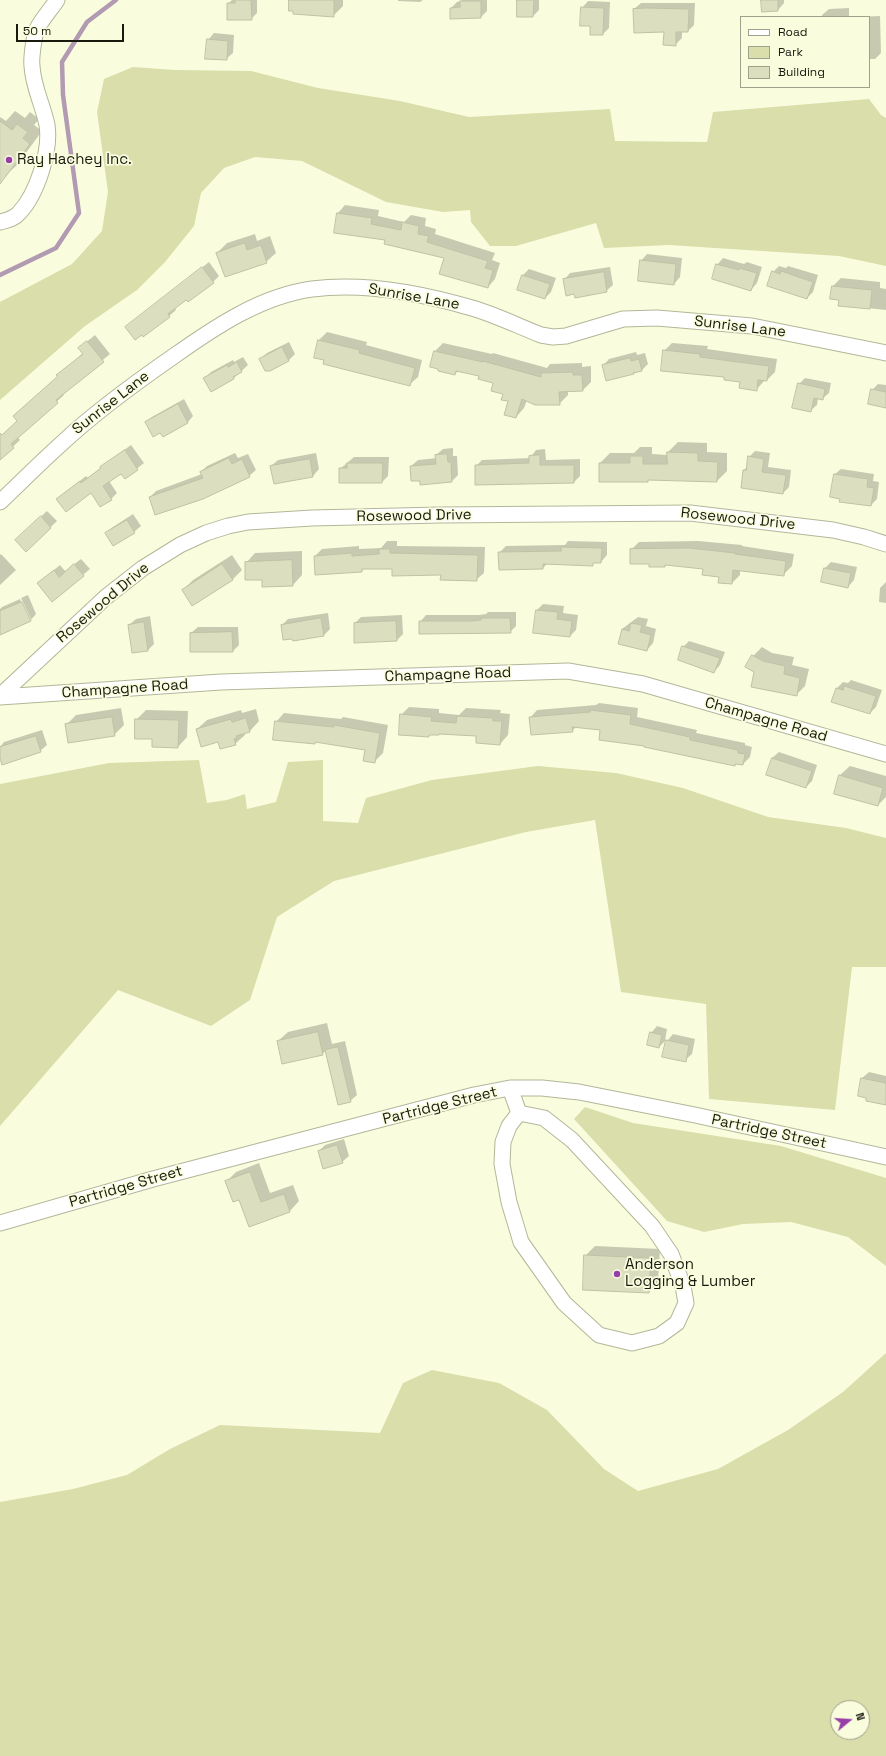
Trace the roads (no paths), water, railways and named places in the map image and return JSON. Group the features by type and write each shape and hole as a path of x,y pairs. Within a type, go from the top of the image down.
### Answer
{"street":[{"path":"0,222 10,220 19,214 41,174 46,156 47,126 35,86 31,65 36,28 58,0"},
{"name":"Sunrise Lane","path":"0,502 61,443 90,419 153,371 209,332 228,320 262,304 311,289 355,287 378,288 407,293 472,308 541,335 553,337 571,335 623,319 657,318 752,326 886,353"},
{"name":"Rosewood Drive","path":"0,697 106,597 142,568 180,545 206,533 242,523 312,518 682,513 833,530 886,544"},
{"name":"Champagne Road","path":"0,697 221,682 568,671 643,684 886,754"},
{"path":"510,1088 519,1113"},
{"name":"Partridge Street","path":"0,1223 152,1179 474,1095 510,1088 542,1088 579,1092 695,1115 886,1157"},
{"path":"519,1113 544,1118 572,1140 652,1226 671,1254 684,1286 686,1303 677,1323 659,1336 632,1342 599,1335 564,1304 521,1242 509,1202 502,1164 503,1142 509,1126 519,1113"}],"waterway":[{"path":"0,275 56,248 79,213 63,95 62,62 87,22 116,0"}],"place":[{"name":"Ray Hachey Inc.","path":"9,160"},
{"name":"Anderson Logging & Lumber","path":"617,1274"}]}
